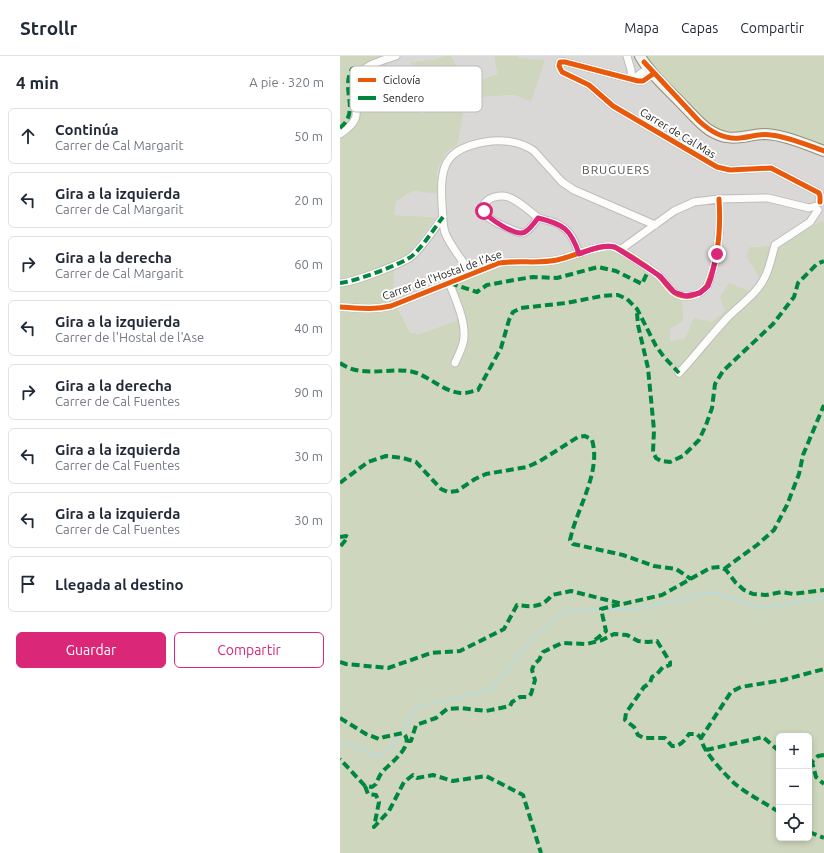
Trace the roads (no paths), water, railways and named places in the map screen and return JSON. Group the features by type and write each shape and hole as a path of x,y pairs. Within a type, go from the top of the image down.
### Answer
{"main road":[{"path":"644,63 699,121 709,130 718,135 734,138 759,134 771,135 789,139 824,151"}],"street":[{"path":"369,66 396,56"},
{"path":"627,56 632,80"},
{"name":"Carrer de Cal Mas","path":"632,80 562,62 558,66 562,72 586,82 613,106 717,167 730,170 771,168 818,193 820,196 820,206"},
{"path":"632,80 644,63"},
{"path":"340,134 350,127 357,116 357,112"},
{"path":"471,274 445,234 441,184 444,167 454,153 475,144 492,140 517,143 529,148 534,151 562,182 574,190 655,225"},
{"path":"538,218 523,233 492,220 484,211 484,206 486,201 492,197 507,196 538,218 556,223 566,229 574,240 579,254"},
{"path":"719,199 720,236 717,254 708,286 700,293 686,296 674,292 660,276 620,250 684,206 694,202 719,199 768,198 809,208 820,206"},
{"path":"679,373 726,319 757,290 766,277 775,245 810,222 820,206"},
{"path":"340,283 358,279 405,261 412,255 443,217"},
{"name":"Carrer de l'Hostal de l'Ase","path":"340,307 374,309 391,306 448,282 499,263 556,260 605,246 615,247 620,250"},
{"path":"448,282 462,320 464,336 463,345 455,364"}],"waterway":[{"path":"340,741 380,757 393,745 417,707 491,690 532,638 567,610 637,609 712,592 764,608 824,598"}],"district":[{"name":"BRUGUERS","path":"616,169"}]}
